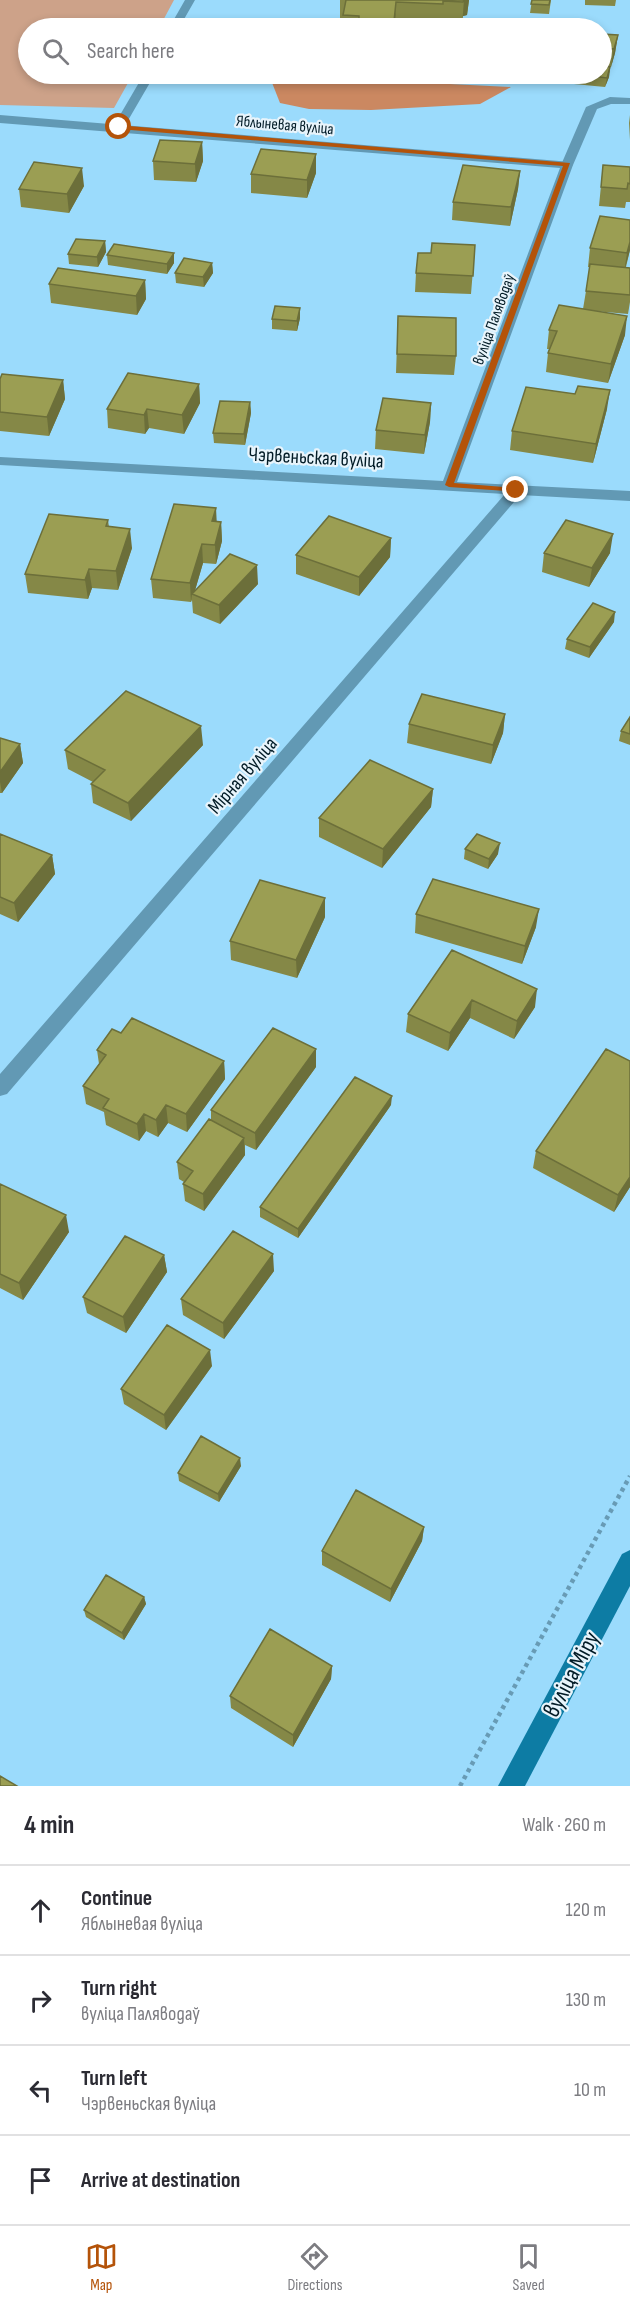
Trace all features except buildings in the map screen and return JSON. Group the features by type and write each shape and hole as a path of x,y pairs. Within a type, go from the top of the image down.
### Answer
{"street":[{"path":"180,18 190,0"},
{"path":"119,127 143,84"},
{"name":"вуліца Паляводаў","path":"449,485 567,165 592,107 610,99 630,101"},
{"name":"Яблыневая вуліца","path":"0,119 567,165"},
{"name":"Чэрвеньская вуліца","path":"0,460 630,495"},
{"name":"Мірная вуліца","path":"0,1088 516,490"},
{"name":"вуліца Міру","path":"511,1786 630,1562"}],"path":[{"path":"460,1786 630,1476"}],"shaded area":[{"path":"0,0 174,0 164,18 18,18 18,84 127,84 114,108 0,105"},
{"path":"273,84 450,84 511,87 480,104 371,110 309,109 280,103"}],"route":[{"path":"119,127 567,165 449,485 516,490"}]}
